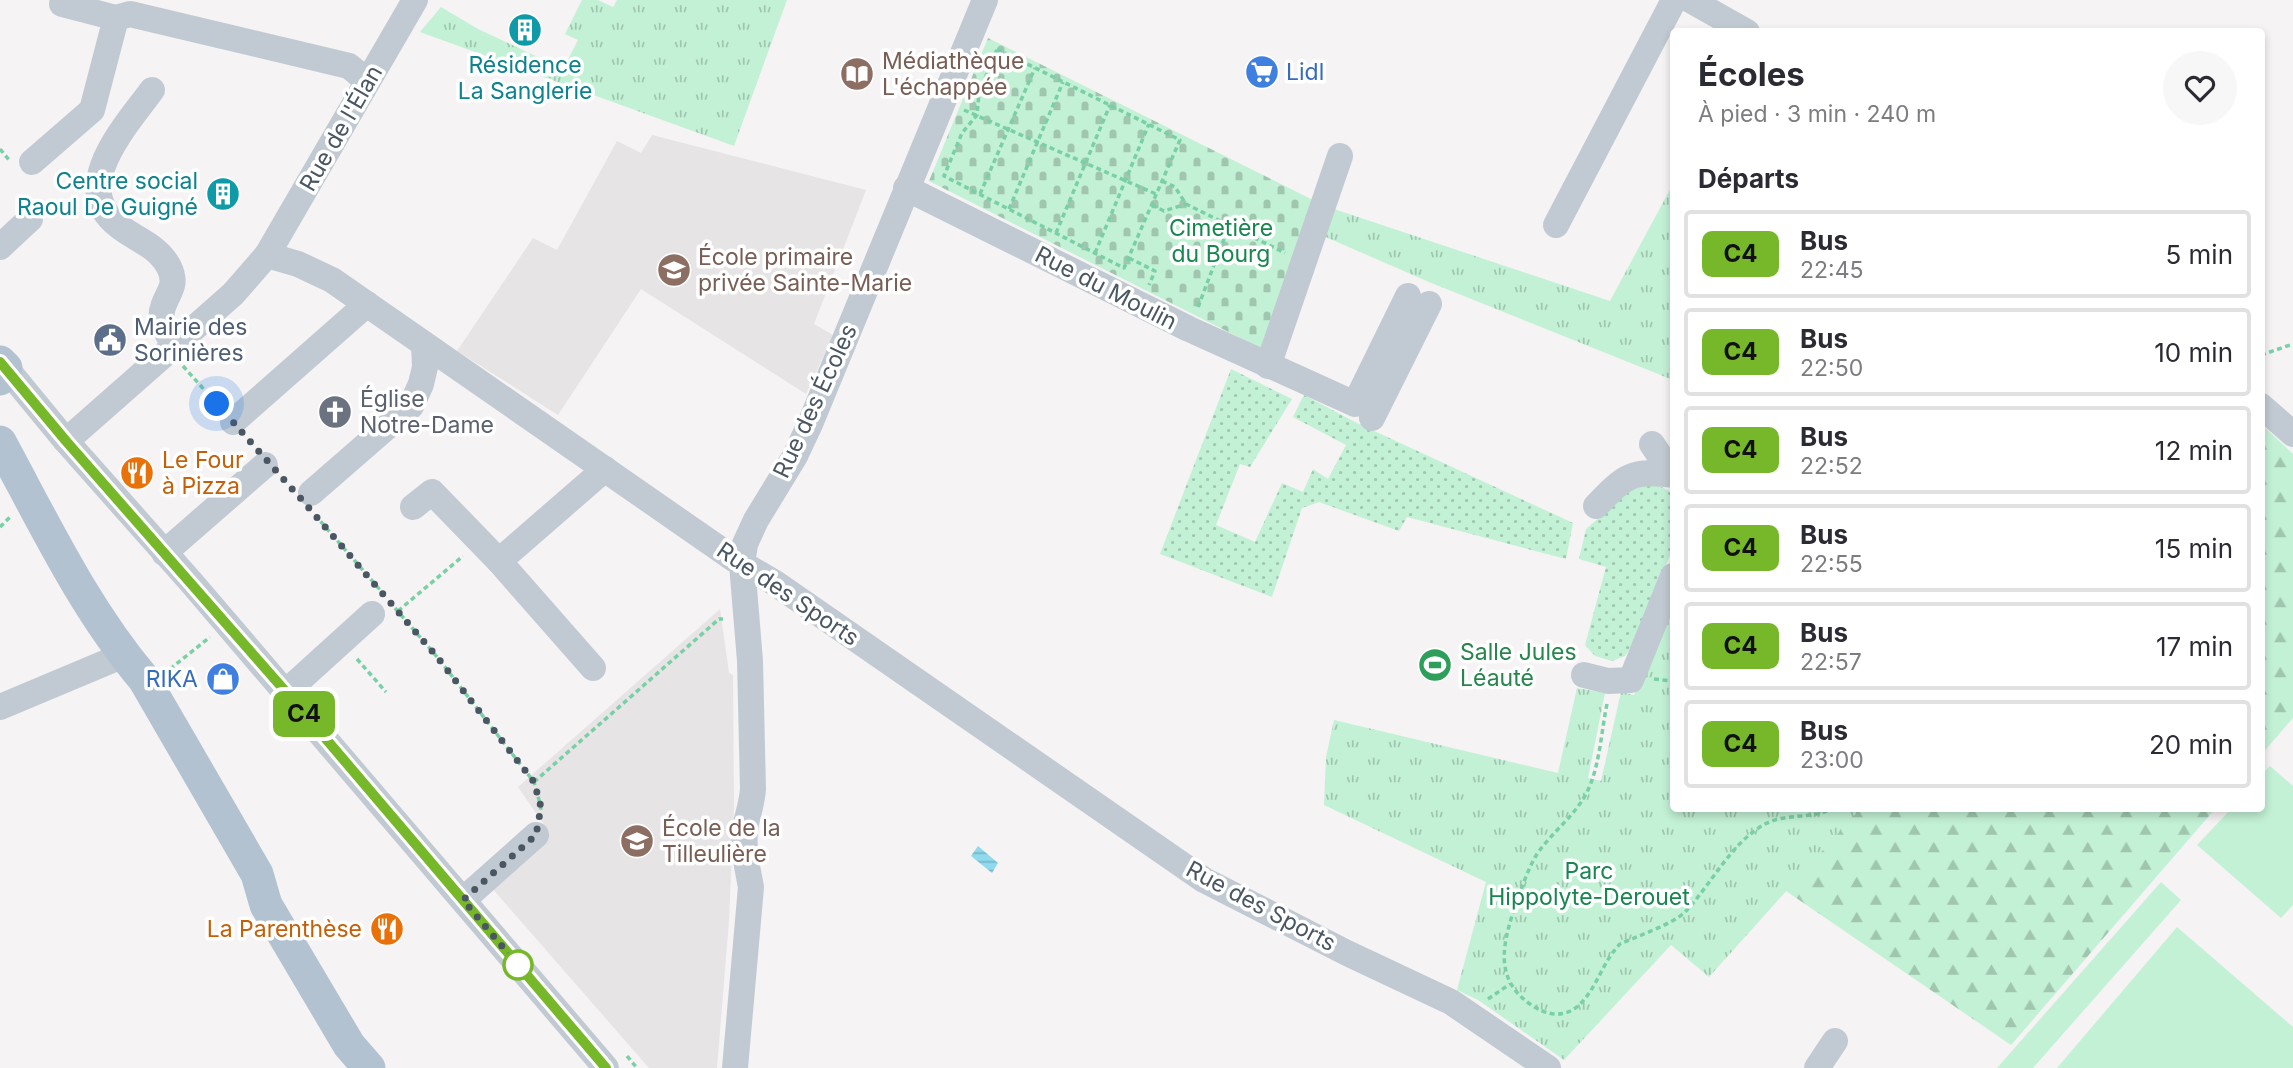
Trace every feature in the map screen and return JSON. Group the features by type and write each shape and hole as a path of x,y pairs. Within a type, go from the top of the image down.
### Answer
{"main road":[{"path":"0,442 72,575 124,655 149,687 257,874 266,905 349,1045 369,1068"}],"street":[{"name":"Rue de l'Élan","path":"267,256 415,0"},
{"name":"Rue des Écoles","path":"735,1068 751,887 746,862 746,825 752,806 753,762 749,648 742,564 745,544 750,530 795,456 985,0"},
{"path":"1556,225 1674,0"},
{"path":"1690,0 1740,28"},
{"path":"62,4 126,11 349,66 367,81"},
{"path":"32,162 92,110 126,11"},
{"path":"152,90 107,156 100,171 98,188 100,202 108,216 160,254 169,267 172,288 163,307 162,320 173,349"},
{"path":"1268,366 1340,156"},
{"name":"Rue du Moulin","path":"906,188 1189,329 1355,404 1418,300 1372,418"},
{"path":"0,247 30,219"},
{"path":"66,441 233,294 267,256"},
{"name":"Rue des Sports","path":"267,256 298,264 332,280 1204,880 1347,953 1451,1002 1548,1068"},
{"path":"1300,323 1321,263"},
{"path":"233,422 367,304"},
{"path":"311,501 411,406 425,367 424,344"},
{"path":"2,370 191,582 606,1068"},
{"path":"2265,410 2293,434"},
{"path":"1652,444 1670,471"},
{"path":"164,553 265,466"},
{"path":"499,561 605,469"},
{"path":"1596,506 1620,481 1640,472 1670,475"},
{"path":"413,507 432,492 499,561 593,668"},
{"path":"1584,675 1612,681 1631,680 1670,583"},
{"path":"286,692 341,641 388,608"},
{"path":"0,707 124,655"},
{"path":"463,900 536,835"},
{"path":"1817,1068 1835,1041"}],"path":[{"path":"997,49 1035,68 1180,140 1124,268 944,176 962,133 977,116 979,93 997,49"},
{"path":"979,194 1035,68"},
{"path":"1009,209 1063,82"},
{"path":"943,101 1156,194"},
{"path":"1056,233 1110,105"},
{"path":"1095,253 1149,124"},
{"path":"1162,181 1175,187 1186,204 1291,256"},
{"path":"1152,205 1164,211 1186,204"},
{"path":"1189,329 1232,218"},
{"path":"2265,354 2293,344"},
{"path":"173,349 233,422"},
{"path":"311,501 388,608 438,658 534,782 541,807 536,835"},
{"path":"388,608 480,541"},
{"path":"534,782 719,618 745,621"},
{"path":"149,687 225,624"},
{"path":"341,641 386,692"},
{"path":"1612,681 1592,779 1582,800 1538,853 1519,896 1504,949 1505,969 1510,984 1518,995 1545,1013 1556,1015 1569,1012 1578,1006 1587,996 1611,953 1620,944 1685,913 1730,854 1764,825 1793,815 1826,812"}],"shaded area":[{"name":"École primaire privée Sainte-Marie","path":"652,135 866,190 814,324 833,335 806,394 641,289 558,415 457,351 533,238 557,250 617,141 641,153"},
{"name":"École de la Tilleulière","path":"720,609 729,673 733,675 734,805 729,921 717,1068 649,1068 491,887 549,832 518,787"}],"green space":[{"path":"582,0 598,0 613,7 617,0 787,0 734,146 420,32 441,7 478,29 563,69 578,40 565,34"},
{"name":"Cimetière du Bourg","path":"988,38 1317,202 1266,351 929,181"},
{"path":"1670,190 1670,379 1429,282 1321,235 1331,208 1610,301"},
{"path":"1231,369 1292,399 1250,467 1240,464 1216,525 1255,542 1282,483 1303,492 1313,469 1328,479 1346,445 1293,417 1304,395 1357,423 1573,523 1566,559 1407,517 1399,531 1319,502 1302,508 1272,597 1160,554"},
{"path":"2265,428 2293,454 2293,718 2265,750"},
{"path":"1638,484 1656,484 1670,491 1670,555 1631,647 1625,656 1612,661 1595,656 1585,645 1606,567 1579,559 1586,529"},
{"name":"Parc Hippolyte-Derouet","path":"1670,608 1670,812 1857,812 1709,977 1671,945 1564,1060 1478,1000 1457,990 1486,882 1324,805 1326,757 1334,720 1558,773 1577,688 1605,693 1588,778 1601,781 1621,692 1634,695"},
{"path":"2270,766 2293,786 2293,905 2281,918 2197,845 2228,812 2265,812 2265,771"},
{"path":"1821,812 2212,812 2011,1045 1786,891 1757,852"},
{"path":"2161,882 2181,900 2033,1068 1997,1068"},
{"path":"2177,927 2293,1027 2293,1068 2057,1068"}],"water":[{"path":"978,846 998,863 992,873 971,856"}],"bus line":[{"name":"C4","path":"0,362 606,1068"}],"place":[{"name":"Résidence La Sanglerie","path":"525,30"},
{"name":"Lidl","path":"1262,72"},
{"name":"Médiathèque L'échappée","path":"857,74"},
{"name":"Centre social Raoul De Guigné","path":"223,194"},
{"name":"École primaire privée Sainte-Marie","path":"674,270"},
{"name":"Mairie des Sorinières","path":"110,340"},
{"name":"Église Notre-Dame","path":"335,412"},
{"name":"Le Four à Pizza","path":"137,473"},
{"name":"Salle Jules Léauté","path":"1435,665"},
{"name":"RIKA","path":"223,679"},
{"name":"École de la Tilleulière","path":"637,841"},
{"name":"La Parenthèse","path":"387,929"}],"route":[{"path":"217,404 438,658 534,782 541,807 536,835 463,900 518,965"}]}
